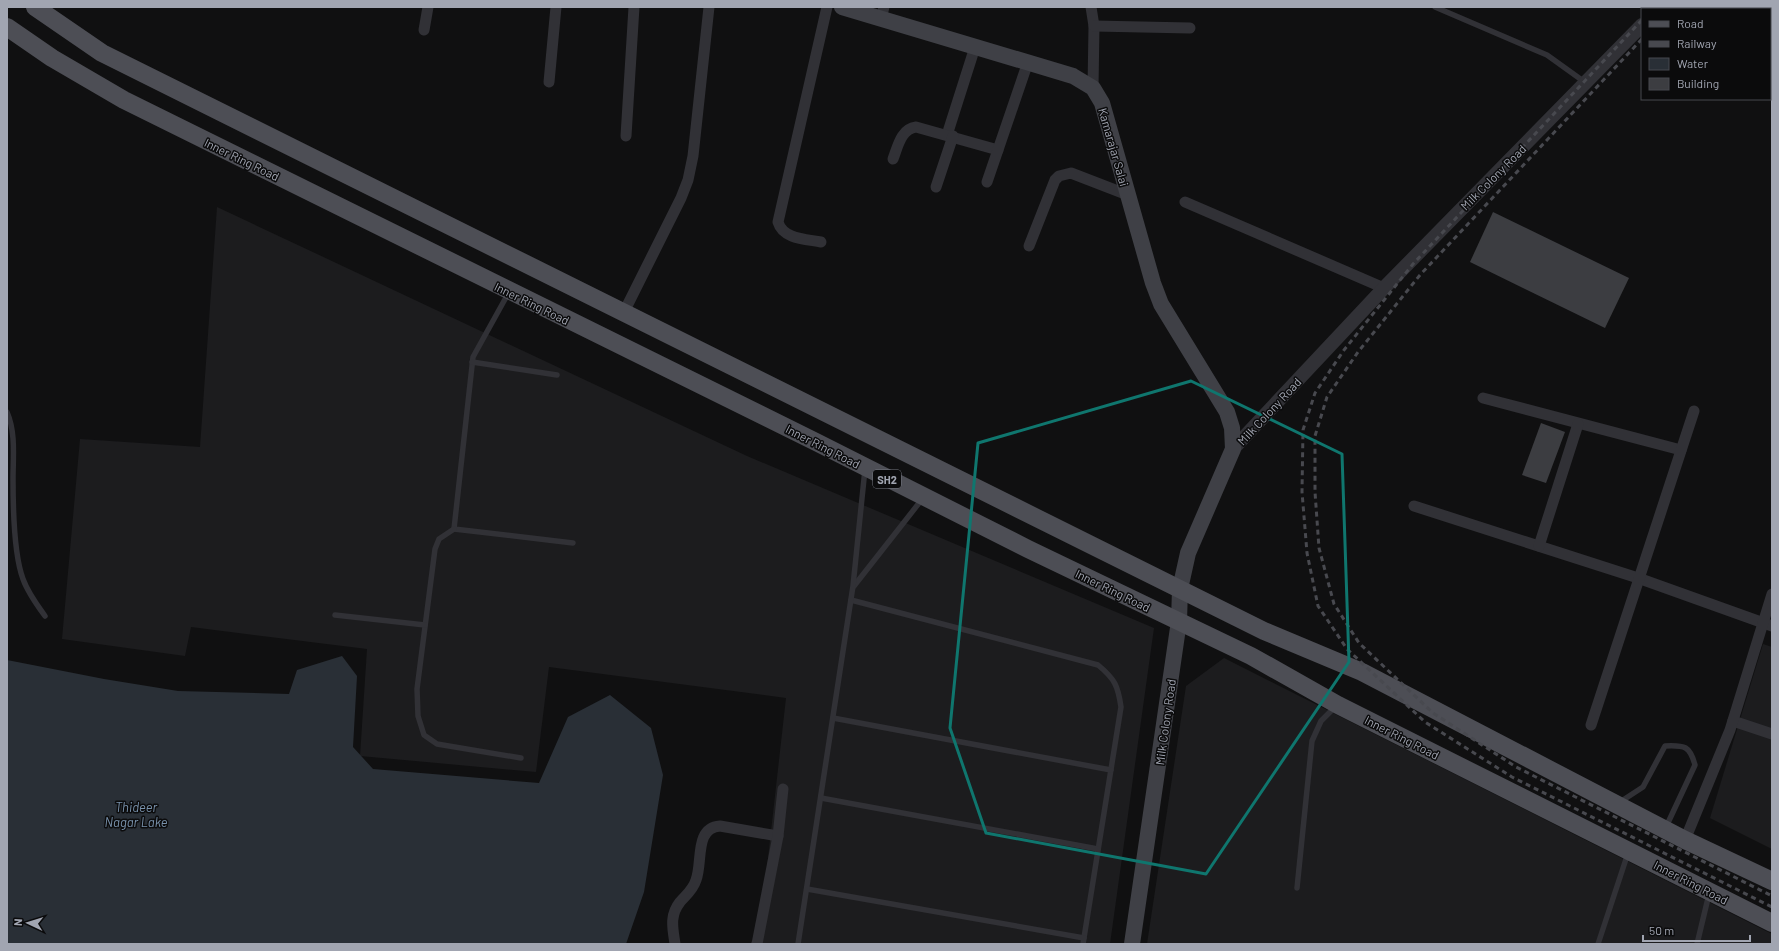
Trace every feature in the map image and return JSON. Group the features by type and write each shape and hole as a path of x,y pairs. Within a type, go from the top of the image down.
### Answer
{"main road":[{"path":"35,7 102,53 1264,631 1362,672 1665,830 1772,881"},
{"name":"Kamarajar Salai","path":"842,7 883,13 975,46 1073,76 1093,88 1102,103 1153,283 1161,304 1227,412 1232,428 1233,449"},
{"name":"Inner Ring Road","path":"7,26 52,58 124,100 924,498 1251,656 1338,705 1772,923"},
{"name":"Milk Colony Road","path":"1132,944 1179,621 1180,589 1188,553 1233,449"}],"street":[{"path":"424,30 428,7"},
{"path":"548,82 556,7"},
{"path":"626,136 634,7"},
{"path":"624,312 681,198 688,180 693,156 709,7"},
{"path":"821,242 786,234 780,229 778,222 827,7"},
{"path":"1091,7 1094,26 1093,88"},
{"path":"1094,26 1190,28"},
{"name":"Milk Colony Road","path":"1233,449 1384,288 1587,83 1641,26"},
{"path":"936,187 975,46"},
{"path":"987,182 1028,62"},
{"path":"893,159 904,131 909,128 922,128 998,150"},
{"path":"1029,246 1055,180 1059,176 1071,173 1128,195"},
{"path":"1185,202 1384,288"},
{"path":"1483,398 1681,450"},
{"path":"1591,725 1694,410"},
{"path":"1539,546 1578,424"},
{"path":"1414,506 1638,578 1767,624"},
{"path":"1686,840 1733,721 1767,624 1772,594"},
{"path":"1733,721 1772,734"},
{"path":"757,944 778,836 783,789"},
{"path":"675,944 672,930 674,913 679,903 694,886 697,878 702,842 707,830 713,826 720,826 778,836"}],"lane":[{"path":"1435,7 1547,55 1587,83"},
{"path":"454,529 473,357 509,292"},
{"path":"472,362 557,375"},
{"path":"7,412 14,440 13,499 19,562 23,579 29,592 45,616"},
{"path":"798,944 854,586 865,468"},
{"path":"854,586 924,498"},
{"path":"521,758 437,744 424,735 418,716 417,689 435,548 440,539 454,529 573,543"},
{"path":"807,889 1084,941 1121,707 1118,691 1112,677 1098,665 851,600"},
{"path":"335,615 425,625"},
{"path":"1297,888 1312,741 1321,721 1338,705"},
{"path":"833,718 1111,770"},
{"path":"1616,804 1643,787 1665,746 1685,747 1691,752 1695,765 1665,830"},
{"path":"821,798 1098,849"},
{"path":"1598,944 1629,851"},
{"path":"1697,944 1710,892"}],"highlighted area":[{"path":"1191,381 1342,454 1349,662 1206,874 986,833 950,728 978,443"}],"shaded area":[{"path":"217,207 747,456 1154,628 1110,944 750,944 760,929 786,698 549,667 536,772 360,756 367,649 191,627 185,656 62,639 80,439 200,447"},
{"path":"1763,644 1772,647 1772,849 1710,818"},
{"path":"1224,658 1772,934 1772,944 1147,944 1186,686"}],"water":[{"name":"Thideer Nagar Lake","path":"342,656 357,676 353,747 373,769 539,783 568,717 610,695 651,728 663,775 644,892 626,944 7,944 7,660 104,679 178,691 289,694 297,670"}],"building":[{"path":"1493,212 1629,278 1605,328 1470,262"},
{"path":"1541,423 1565,432 1546,483 1522,475"}],"railway":[{"path":"1641,21 1413,264 1344,350 1315,393 1303,430 1302,492 1307,553 1318,606 1347,649 1425,722 1512,777 1772,907"},
{"path":"1641,40 1420,275 1358,352 1327,397 1315,436 1315,492 1319,548 1334,604 1359,643 1433,713 1516,767 1772,896"}]}
